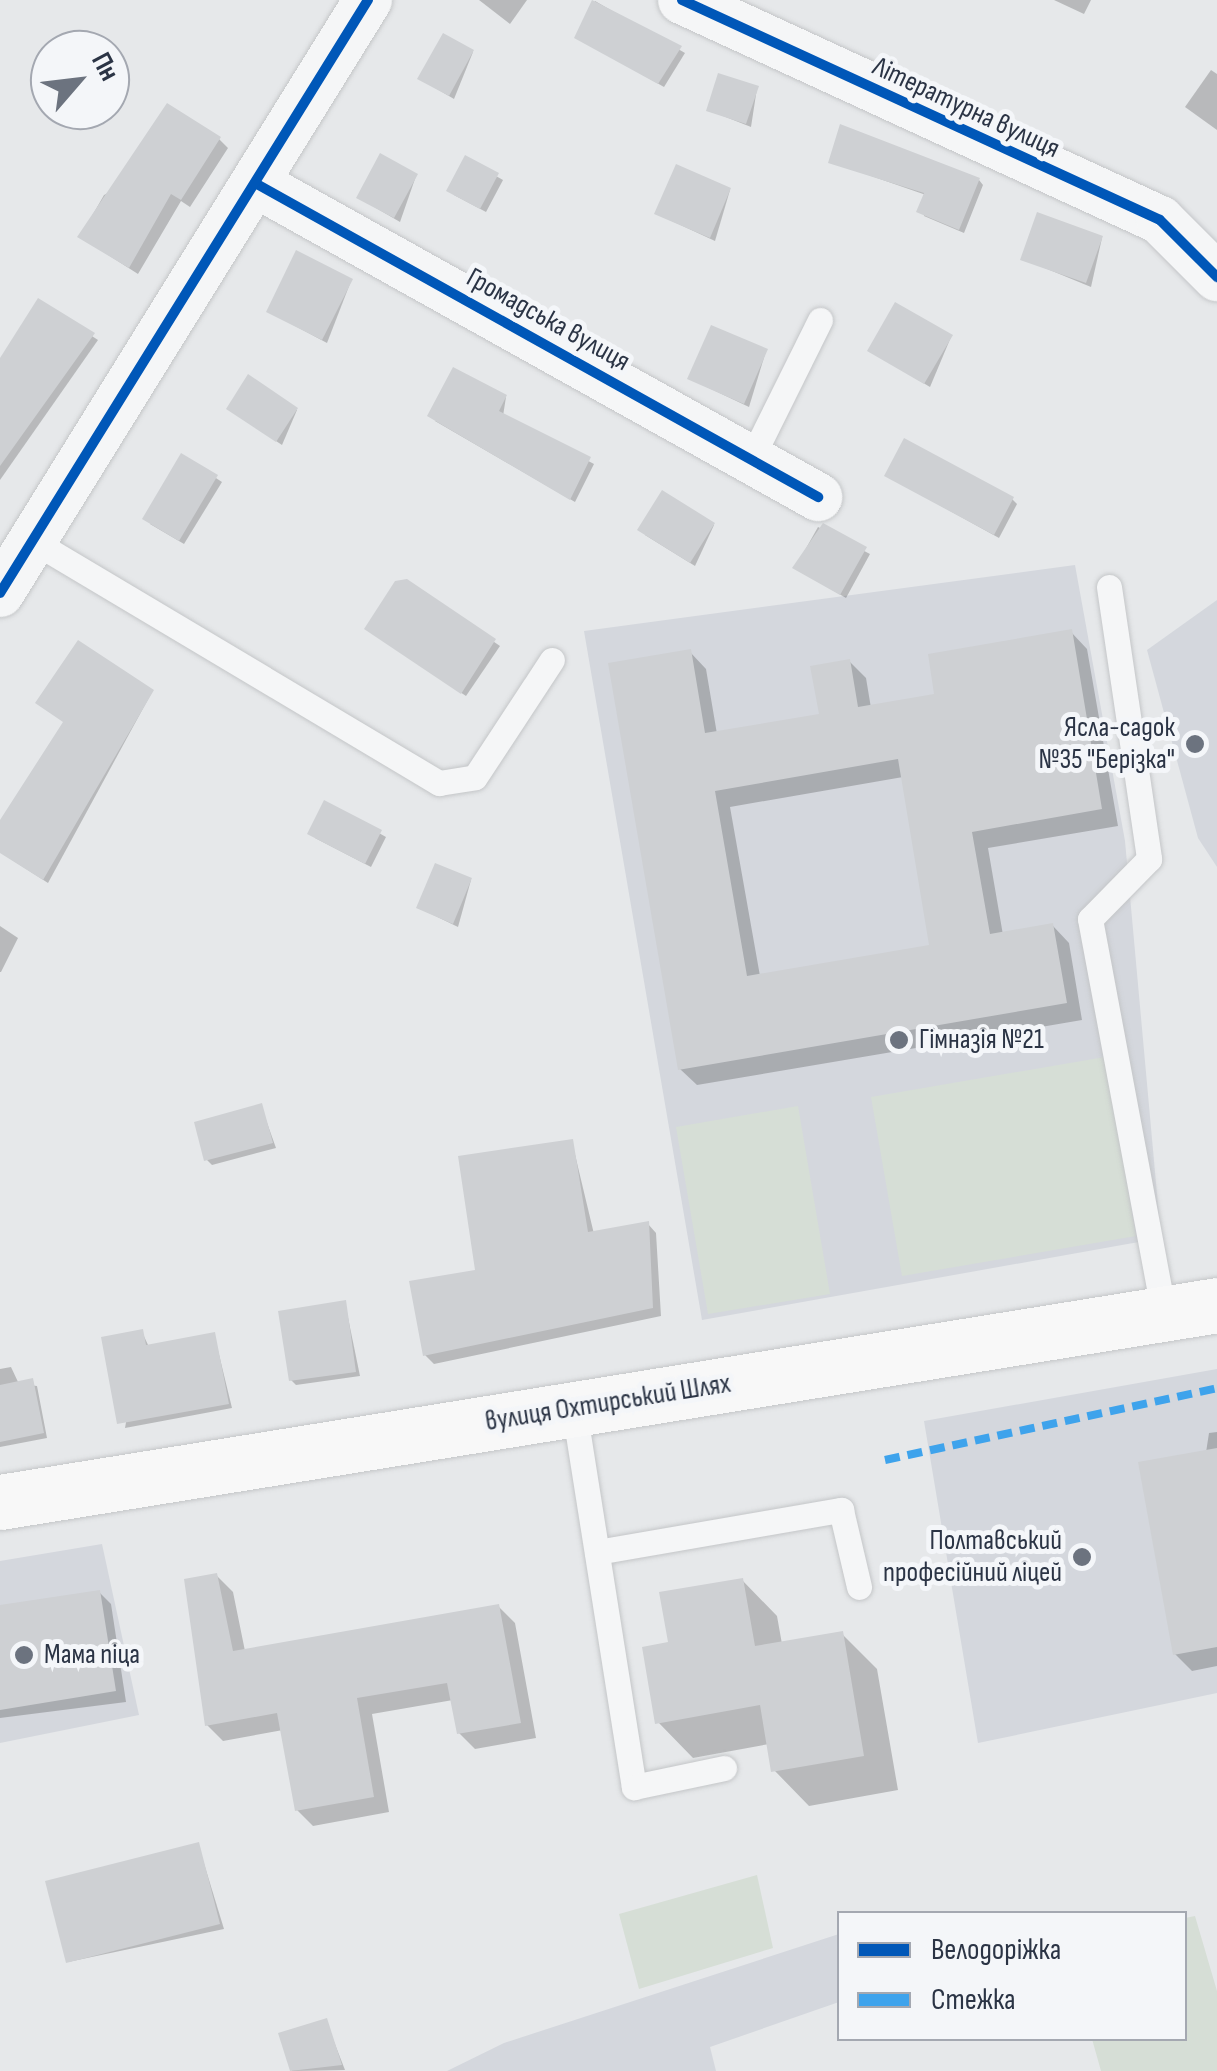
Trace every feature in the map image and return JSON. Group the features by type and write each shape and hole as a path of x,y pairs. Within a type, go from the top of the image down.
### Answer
{"main road":[{"name":"вулиця Охтирський Шлях","path":"0,1502 1217,1305"}],"street":[{"path":"0,594 368,0"},
{"name":"Літературна вулиця","path":"682,0 1160,220 1217,277"},
{"name":"Громадська вулиця","path":"254,183 818,497"}],"lane":[{"path":"752,457 820,320"},
{"path":"32,541 440,783 475,776 552,660"},
{"path":"1109,587 1149,859 1090,918 1164,1316"},
{"path":"574,1409 634,1787 724,1768"},
{"path":"597,1552 841,1510 859,1587"}],"shaded area":[{"name":"Гімназія №21","path":"1075,565 1125,841 1161,1238 702,1320 584,631"},
{"name":"Ясла-садок №35 \"Берізка\"","path":"1217,600 1217,867 1198,838 1147,650"},
{"path":"1105,1057 1136,1236 902,1276 871,1097"},
{"path":"798,1106 830,1294 708,1314 676,1127"},
{"name":"Полтавський професійний ліцей","path":"1217,1369 1217,1693 978,1743 924,1421"},
{"path":"102,1544 139,1715 0,1743 0,1561"},
{"path":"757,1875 773,1948 639,1989 619,1914"},
{"path":"1195,1916 1217,1991 1217,2071 1101,2071 1093,2041 1187,2041 1187,1918"},
{"path":"837,1935 837,2003 710,2047 716,2071 447,2071 504,2043"}],"building":[{"path":"592,0 682,46 658,84 574,38"},
{"path":"443,33 474,50 449,96 417,79"},
{"path":"718,73 759,86 746,124 706,111"},
{"path":"167,103 221,137 181,200 171,194 129,268 77,237"},
{"path":"840,124 980,178 959,230 916,212 924,193 828,163"},
{"path":"380,153 418,174 394,218 356,198"},
{"path":"465,155 499,173 480,209 446,191"},
{"path":"676,164 731,188 710,238 654,214"},
{"path":"1037,212 1103,236 1086,283 1020,260"},
{"path":"296,250 353,279 322,340 266,312"},
{"path":"38,298 95,333 0,466 0,358"},
{"path":"895,302 953,335 924,384 867,351"},
{"path":"711,325 768,349 744,404 687,379"},
{"path":"453,367 507,395 499,411 591,457 570,500 427,416"},
{"path":"248,374 298,408 276,442 226,409"},
{"path":"904,438 1014,497 994,535 884,476"},
{"path":"181,453 218,475 179,541 142,519"},
{"path":"662,490 715,523 690,563 637,530"},
{"path":"823,523 867,547 840,595 792,568"},
{"path":"407,579 496,639 461,694 364,629 395,581"},
{"path":"1072,629 1102,809 972,832 990,934 1053,923 1067,1003 678,1070 608,663 691,649 705,733 819,714 810,666 850,659 858,707 934,694 928,654","holes":["898,759 929,945 747,976 715,791"]},
{"path":"78,640 154,690 43,880 0,853 0,820 63,722 35,703"},
{"path":"324,800 382,830 365,864 307,834"},
{"path":"435,863 472,878 453,924 416,908"},
{"path":"262,1103 273,1143 204,1161 194,1122"},
{"path":"573,1139 588,1232 649,1221 653,1308 423,1356 409,1281 475,1270 458,1156"},
{"path":"346,1300 356,1372 289,1381 278,1311"},
{"path":"143,1329 146,1345 215,1332 229,1404 117,1424 101,1337"},
{"path":"33,1378 44,1433 0,1442 0,1385"},
{"path":"1217,1448 1217,1647 1173,1655 1138,1462"},
{"path":"217,1573 233,1651 499,1604 521,1723 457,1734 447,1683 357,1698 374,1797 295,1811 277,1713 205,1726 184,1579"},
{"path":"743,1578 755,1646 843,1631 864,1756 771,1772 760,1705 655,1724 642,1647 668,1642 659,1592"},
{"path":"100,1590 116,1691 0,1710 0,1605"},
{"path":"199,1842 220,1924 66,1963 45,1881"},
{"path":"327,2018 342,2065 290,2071 278,2033"}],"marked path":[{"path":"885,1460 1217,1388"}],"cycle path":[{"path":"0,593 368,0"},
{"path":"682,0 1160,220 1217,277"},
{"path":"255,183 818,497"}],"place":[{"name":"Ясла-садок №35 \"Берізка\"","path":"1195,744"},
{"name":"Гімназія №21","path":"899,1040"},
{"name":"Полтавський професійний ліцей","path":"1082,1557"},
{"name":"Мама піца","path":"24,1655"}]}
